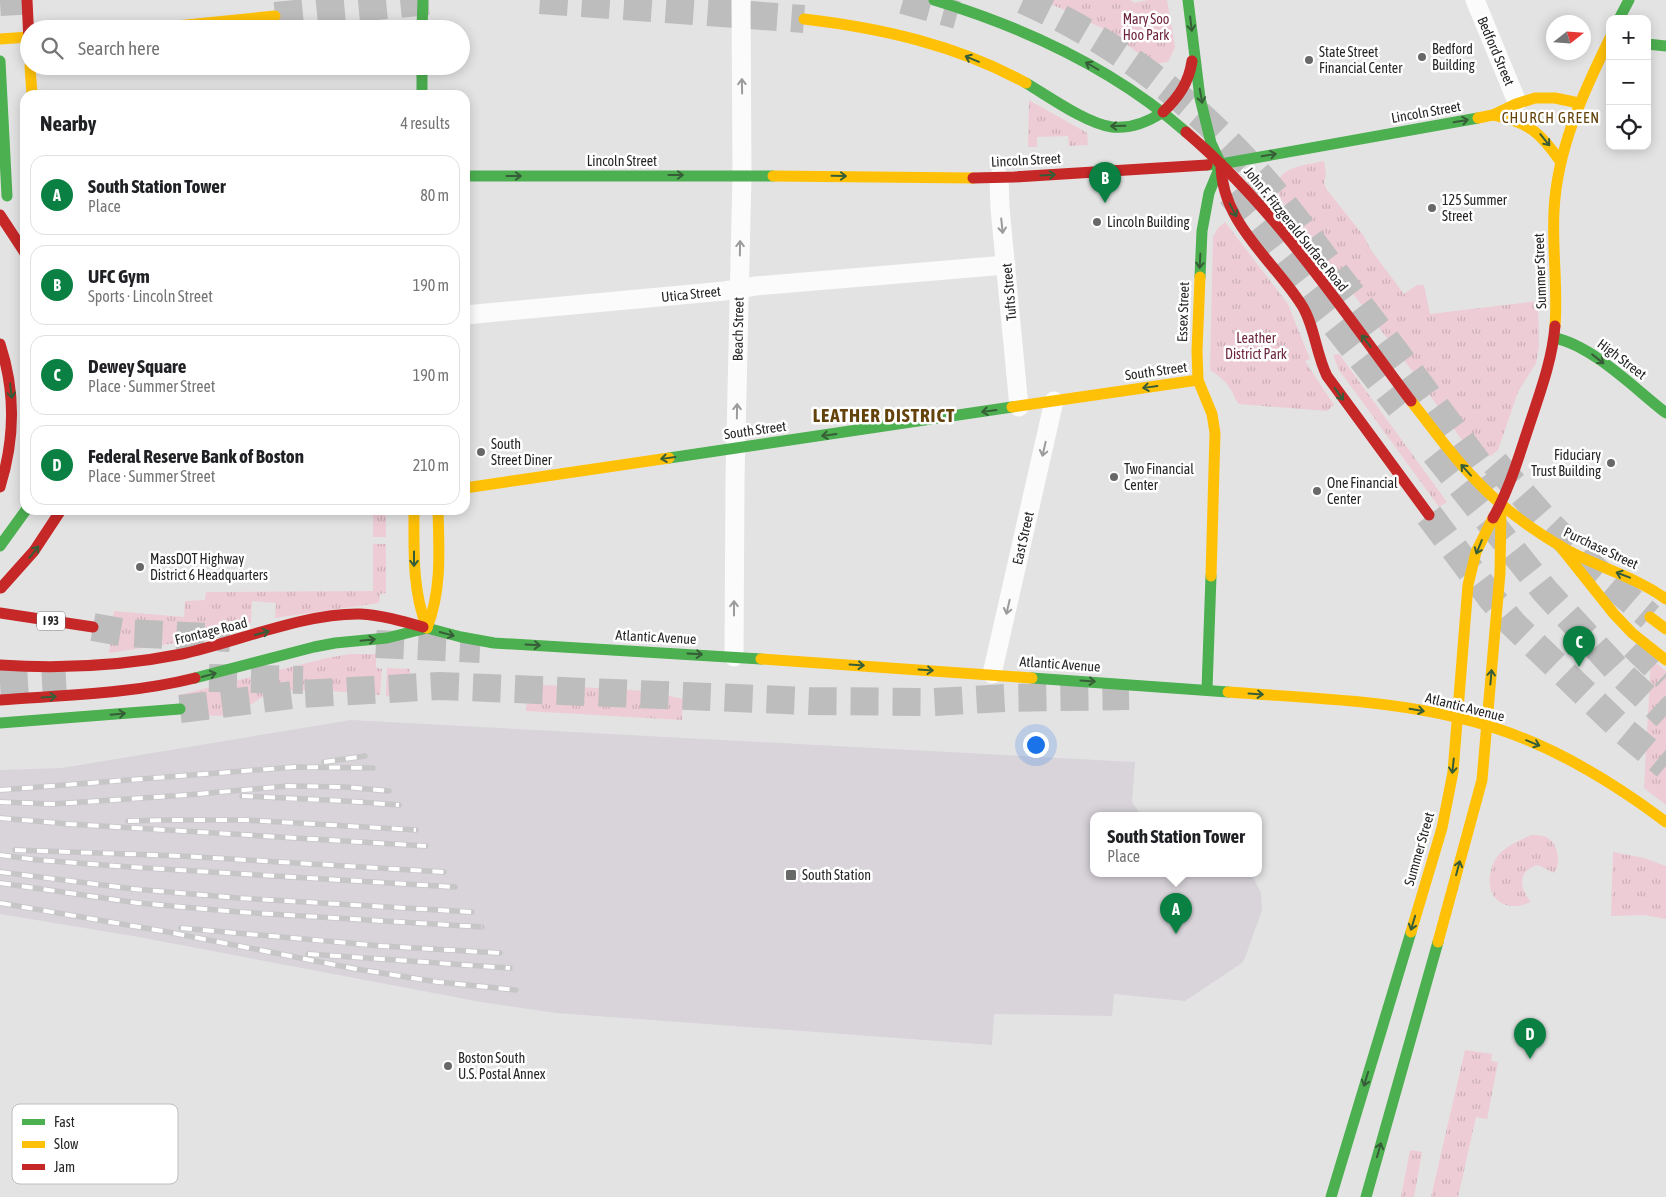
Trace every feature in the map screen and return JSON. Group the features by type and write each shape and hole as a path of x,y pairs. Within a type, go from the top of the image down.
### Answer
{"main road":[{"path":"422,20 423,0"},
{"name":"John F. Fitzgerald Surface Road","path":"934,0 990,18 1053,46 1111,77 1163,112 1221,164 1250,194 1284,235 1459,462 1501,504"},
{"path":"1188,0 1206,126 1211,143 1221,164 1222,183 1230,208 1302,305 1318,357 1327,376 1429,515"},
{"path":"1621,15 1629,0"},
{"path":"27,5 28,20"},
{"path":"235,20 274,16"},
{"path":"804,19 893,32 938,45 1008,74 1084,117 1108,126 1121,127 1156,118 1177,99 1186,84 1191,69 1194,48"},
{"path":"0,39 20,38"},
{"path":"1651,44 1666,46"},
{"name":"Summer Street","path":"1330,1197 1442,828 1453,772 1468,584 1480,544 1501,504 1546,377 1555,338 1554,211 1560,160 1579,103 1606,47"},
{"path":"0,61 10,198"},
{"path":"31,75 32,90"},
{"path":"422,75 422,90"},
{"name":"Lincoln Street","path":"470,176 742,175 1000,177 1221,164 1493,115 1517,102 1534,97 1549,96 1579,103"},
{"path":"1493,115 1526,124 1537,130 1560,160"},
{"name":"Essex Street","path":"1207,689 1215,433 1212,414 1198,380 1197,350 1202,231 1209,193 1221,164"},
{"path":"0,186 10,198"},
{"path":"0,215 20,245"},
{"name":"High Street","path":"1555,338 1564,340 1590,353 1666,413"},
{"path":"0,344 10,383 12,415 10,450 0,487"},
{"name":"South Street","path":"470,487 1198,380"},
{"name":"Summer Street","path":"1366,1197 1482,780 1501,553 1501,504"},
{"name":"Purchase Street","path":"1501,504 1559,545 1591,562 1644,584 1666,599"},
{"path":"0,546 22,515"},
{"path":"1,588 22,567 58,515"},
{"path":"414,515 415,587 420,614 427,628"},
{"path":"427,628 434,609 438,584 438,515"},
{"path":"1559,545 1614,614 1632,633 1666,660"},
{"name":"I 93","path":"4,613 93,627"},
{"name":"Frontage Road","path":"0,665 80,667 130,663 189,652 308,621 350,614 381,615 427,628"},
{"path":"1650,617 1666,628"},
{"path":"0,700 124,691 167,685 314,647 387,638 427,628"},
{"name":"Atlantic Avenue","path":"427,628 467,639 494,643 1207,689 1424,710 1487,726 1530,741 1591,771 1632,796 1666,822"},
{"path":"0,723 180,709"}],"street":[{"name":"Beach Street","path":"734,657 742,175 741,0"},
{"name":"Bedford Street","path":"1474,0 1517,102"},
{"name":"Tufts Street","path":"1000,177 1000,208 1019,407"},
{"name":"Utica Street","path":"470,314 567,306 756,286 1006,265"},
{"name":"East Street","path":"992,674 1054,401"}],"shaded area":[{"name":"South Station","path":"351,720 1135,762 1132,802 1139,812 1090,812 1090,877 1253,877 1261,893 1262,910 1242,963 1185,1001 1114,994 1112,1016 994,1014 992,1045 556,1013 481,1002 133,936 0,914 0,770 62,768"}],"green space":[{"name":"Mary Soo Hoo Park","path":"1040,0 1130,0 1135,3 1148,0 1167,0 1175,47 1168,62 1152,64 1112,33"},
{"path":"1029,100 1087,133 1088,145 1069,146 1068,136 1037,137 1037,147 1028,147"},
{"path":"1324,161 1326,174 1324,183 1327,190 1363,235 1371,250 1404,294 1417,285 1424,285 1430,314 1538,301 1539,347 1536,363 1518,392 1498,450 1492,455 1479,456 1470,450 1413,372 1281,200 1278,189 1279,181 1283,174 1297,167"},
{"name":"Leather District Park","path":"1225,222 1288,304 1310,359 1305,361 1334,405 1327,411 1239,404 1227,384 1210,370 1213,237 1218,228"},
{"path":"1339,354 1447,502 1439,507 1339,370 1333,355"},
{"path":"373,515 386,515 386,537 373,537"},
{"path":"373,544 386,544 386,593 380,594 379,603 275,618 276,603 252,601 251,623 182,642 109,653 114,611 184,617 185,601 205,600 206,592 373,591"},
{"path":"350,654 376,654 376,668 382,669 380,695 313,690 286,691 268,695 236,714 190,716 179,695 327,658"},
{"path":"1651,659 1666,671 1666,805 1644,788"},
{"path":"387,668 410,669 408,686 402,693 386,696"},
{"path":"528,684 647,691 683,699 682,720 526,711"},
{"path":"1531,835 1543,836 1552,842 1558,858 1554,873 1538,865 1526,871 1523,876 1522,886 1531,902 1517,906 1503,904 1496,899 1490,885 1490,876 1495,860 1503,850"},
{"path":"1613,852 1644,858 1666,866 1666,919 1644,915 1611,916"},
{"path":"1465,1050 1492,1054 1491,1061 1498,1062 1487,1119 1476,1117 1458,1197 1431,1197"},
{"path":"1410,1150 1422,1152 1414,1197 1401,1197"}],"tunnel":[{"path":"0,2 36,0"},
{"path":"275,16 439,0"},
{"path":"540,0 804,19"},
{"path":"903,0 957,15"},
{"path":"1023,0 1084,31 1114,49 1170,90 1221,135 1270,188 1294,218 1495,487"},
{"path":"1231,194 1400,407"},
{"path":"1435,453 1545,591 1623,676 1666,716"},
{"path":"1495,463 1545,520 1593,568 1650,617"},
{"path":"1429,515 1513,624 1624,731 1666,766"},
{"path":"93,627 126,633 230,638"},
{"path":"376,644 480,649"},
{"path":"1634,646 1666,677"},
{"path":"209,678 303,680"},
{"path":"0,683 66,679"},
{"path":"180,709 301,694 439,686 809,701 934,702 1005,698 1129,696"}],"railway":[{"path":"324,762 365,756"},
{"path":"0,790 295,767 373,768"},
{"path":"0,802 53,804 288,786 345,787 389,791"},
{"path":"242,796 399,805"},
{"path":"0,818 426,846"},
{"path":"128,821 245,820 416,830"},
{"path":"15,850 181,856 444,872"},
{"path":"0,855 130,867 455,887"},
{"path":"0,872 134,889 238,898 472,912"},
{"path":"0,883 138,903 239,912 482,927"},
{"path":"0,903 168,932 356,969 438,982 516,990"},
{"path":"181,928 382,946 500,953"},
{"path":"308,954 510,968"}],"traffic: fast":[{"path":"422,20 423,0"},
{"path":"934,0 1002,23 1067,52 1129,88 1186,132"},
{"path":"1188,0 1200,98 1211,143 1221,164 1209,193 1202,231 1200,277"},
{"path":"1621,15 1629,0"},
{"path":"1651,44 1666,46"},
{"path":"0,61 7,196"},
{"path":"422,75 422,90"},
{"path":"1026,83 1056,102 1102,125 1125,127 1139,124 1163,112"},
{"path":"1207,165 1478,118"},
{"path":"470,176 773,176"},
{"path":"1555,338 1584,350 1599,359 1666,413"},
{"path":"669,458 1012,407"},
{"path":"0,546 22,515"},
{"path":"1207,689 1211,576"},
{"path":"423,627 494,643 761,659"},
{"path":"195,678 314,647 387,638 427,628"},
{"path":"1032,678 1228,692"},
{"path":"0,723 180,709"},
{"path":"1331,1197 1411,932"},
{"path":"1366,1197 1438,942"}],"traffic: slow":[{"path":"235,20 275,16"},
{"path":"804,19 861,27 946,48 973,58 1026,83"},
{"path":"0,39 20,38"},
{"path":"1555,326 1554,211 1560,166 1581,101 1606,46"},
{"path":"31,75 32,90"},
{"path":"1478,118 1493,115 1516,104 1535,98 1555,98 1579,103"},
{"path":"1493,115 1516,121 1532,130 1546,142 1560,161"},
{"path":"773,176 973,178"},
{"path":"1200,277 1197,351 1198,380 1212,414 1215,433 1211,576"},
{"path":"1012,407 1198,380"},
{"path":"1411,401 1481,486 1516,516 1567,550 1643,585 1666,599"},
{"path":"470,487 669,458"},
{"path":"1438,942 1482,780 1500,573 1501,505"},
{"path":"414,515 416,585 427,628"},
{"path":"427,628 432,614 437,585 439,555 438,515"},
{"path":"1411,932 1442,828 1453,772 1468,585 1476,552 1493,518"},
{"path":"1559,545 1614,614 1632,633 1666,660"},
{"path":"1650,617 1666,629"},
{"path":"761,659 1032,678"},
{"path":"1228,692 1364,702 1398,706 1465,719 1543,746 1585,768 1666,822"}],"traffic: jam":[{"path":"27,0 28,20"},
{"path":"1163,112 1182,89 1192,61"},
{"path":"1186,132 1249,193 1278,226 1333,295 1411,401"},
{"path":"1221,164 1223,185 1229,204 1250,239 1301,304 1312,329 1327,376 1429,515"},
{"path":"973,178 1207,165"},
{"path":"0,215 20,245"},
{"path":"1493,518 1513,474 1541,391 1551,352 1555,326"},
{"path":"0,344 9,380 12,416 9,451 0,487"},
{"path":"1,588 34,551 58,515"},
{"path":"0,613 93,627"},
{"path":"0,665 91,666 159,658 203,649 294,623 339,615 360,614 376,616 423,627"},
{"path":"0,700 122,691 195,678"}],"place":[{"name":"Bedford Building","path":"1422,57"},
{"name":"State Street Financial Center","path":"1309,60"},
{"name":"UFC Gym","path":"1105,203"},
{"name":"125 Summer Street","path":"1432,208"},
{"name":"Lincoln Building","path":"1097,222"},
{"name":"South Street Diner","path":"481,452"},
{"name":"Fiduciary Trust Building","path":"1611,463"},
{"name":"Two Financial Center","path":"1114,477"},
{"name":"One Financial Center","path":"1317,491"},
{"name":"MassDOT Highway District 6 Headquarters","path":"140,567"},
{"name":"Dewey Square","path":"1579,667"},
{"name":"South Station","path":"791,875"},
{"name":"South Station Tower","path":"1176,934"},
{"name":"Federal Reserve Bank of Boston","path":"1530,1059"},
{"name":"Boston South U.S. Postal Annex","path":"448,1066"}],"district":[{"name":"CHURCH GREEN","path":"1551,117"},
{"name":"LEATHER DISTRICT","path":"884,415"}]}
